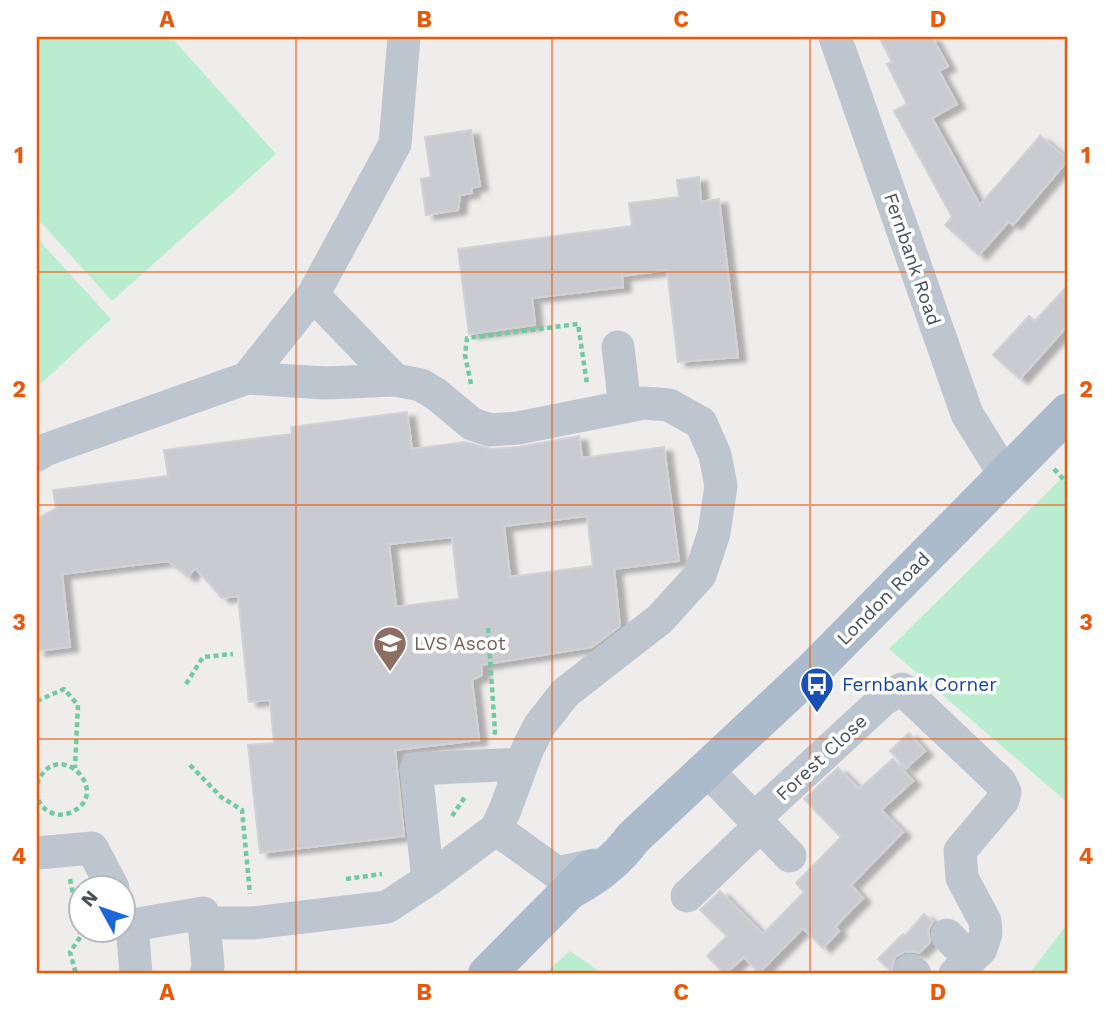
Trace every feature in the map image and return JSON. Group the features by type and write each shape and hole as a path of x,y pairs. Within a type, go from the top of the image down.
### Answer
{"main road":[{"name":"London Road","path":"487,974 575,876 597,876 623,852 633,838 812,671 1068,412"}],"street":[{"path":"247,378 313,295 395,144 404,37"},
{"name":"Fernbank Road","path":"835,37 967,414 998,464 1006,472"},
{"path":"313,295 395,380"},
{"path":"618,347 625,407"},
{"path":"37,455 247,378 325,383 395,380 421,386 436,394 472,424 490,430 518,428 644,403 669,405 701,423 715,455 721,486 714,533 700,575 660,619 565,693 540,725 496,829 387,907 253,923 204,923"},
{"name":"Forest Close","path":"757,822 884,699 902,689 932,734 1000,782 1005,792 1003,800 960,851 962,878 985,921 986,933 981,949 963,967"},
{"path":"428,880 416,769 522,764"},
{"path":"707,770 790,856"},
{"path":"687,896 757,822"},
{"path":"496,829 575,876"},
{"path":"50,852 92,848 106,874"},
{"path":"136,916 203,914 208,966 206,974"},
{"path":"947,935 963,967"},
{"path":"131,944 136,974"}],"path":[{"path":"461,416 473,394 465,355 467,338 578,324 592,413"},
{"path":"1050,465 1068,484"},
{"path":"186,684 203,657 233,654"},
{"path":"37,701 64,689 78,705 75,768"},
{"path":"37,784 44,771 51,767 67,765 75,768 85,782 85,798 75,811 58,815 44,808 37,795"},
{"path":"190,765 221,797 242,810 253,923"},
{"path":"58,815 50,852 66,895"},
{"path":"76,944 70,952 76,974"}],"green space":[{"path":"37,37 171,37 276,154 112,301 37,218"},
{"path":"37,238 111,319 37,387"},
{"path":"1068,472 1068,803 889,649"},
{"path":"1068,923 1068,974 1029,974"},
{"path":"570,951 603,974 544,974"}],"building":[{"path":"879,37 932,37 948,66 939,71 957,104 932,118 980,205 1040,136 1068,160 1013,225 1009,221 979,255 945,225 952,217 894,111 907,104 887,64 892,62"},
{"path":"471,130 480,186 471,188 472,193 460,195 458,210 426,215 421,179 431,177 425,137"},
{"path":"699,177 701,202 719,199 738,357 678,362 667,270 622,276 623,287 532,298 535,325 469,334 458,249 632,226 629,203 679,197 677,180"},
{"path":"1068,285 1068,325 1020,379 993,355 1029,316 1035,321"},
{"path":"407,412 412,449 465,442 491,449 519,447 579,436 582,458 664,447 679,561 614,569 620,626 592,647 481,665 482,675 472,680 479,740 395,750 404,836 260,853 248,745 274,743 270,700 249,702 238,596 222,598 195,568 188,577 168,561 62,574 70,647 37,651 37,519 56,508 53,490 168,476 164,450 292,434 291,427","holes":["587,516 593,566 510,577 504,526","452,537 459,599 396,607 389,544"]},
{"path":"909,733 925,751 906,768 890,751"},
{"path":"893,759 913,781 881,810 903,832 851,885 863,898 835,927 839,931 823,948 803,928 759,973 744,957 725,974 707,956 727,936 700,910 720,891 763,934 804,892 796,883 841,837 804,799 838,768 859,789"},
{"path":"924,914 933,922 928,930 930,942 919,953 904,952 895,957 891,971 878,959 903,934 905,936"}],"place":[{"name":"LVS Ascot","path":"390,673"},
{"name":"Fernbank Corner","path":"817,714"}]}
